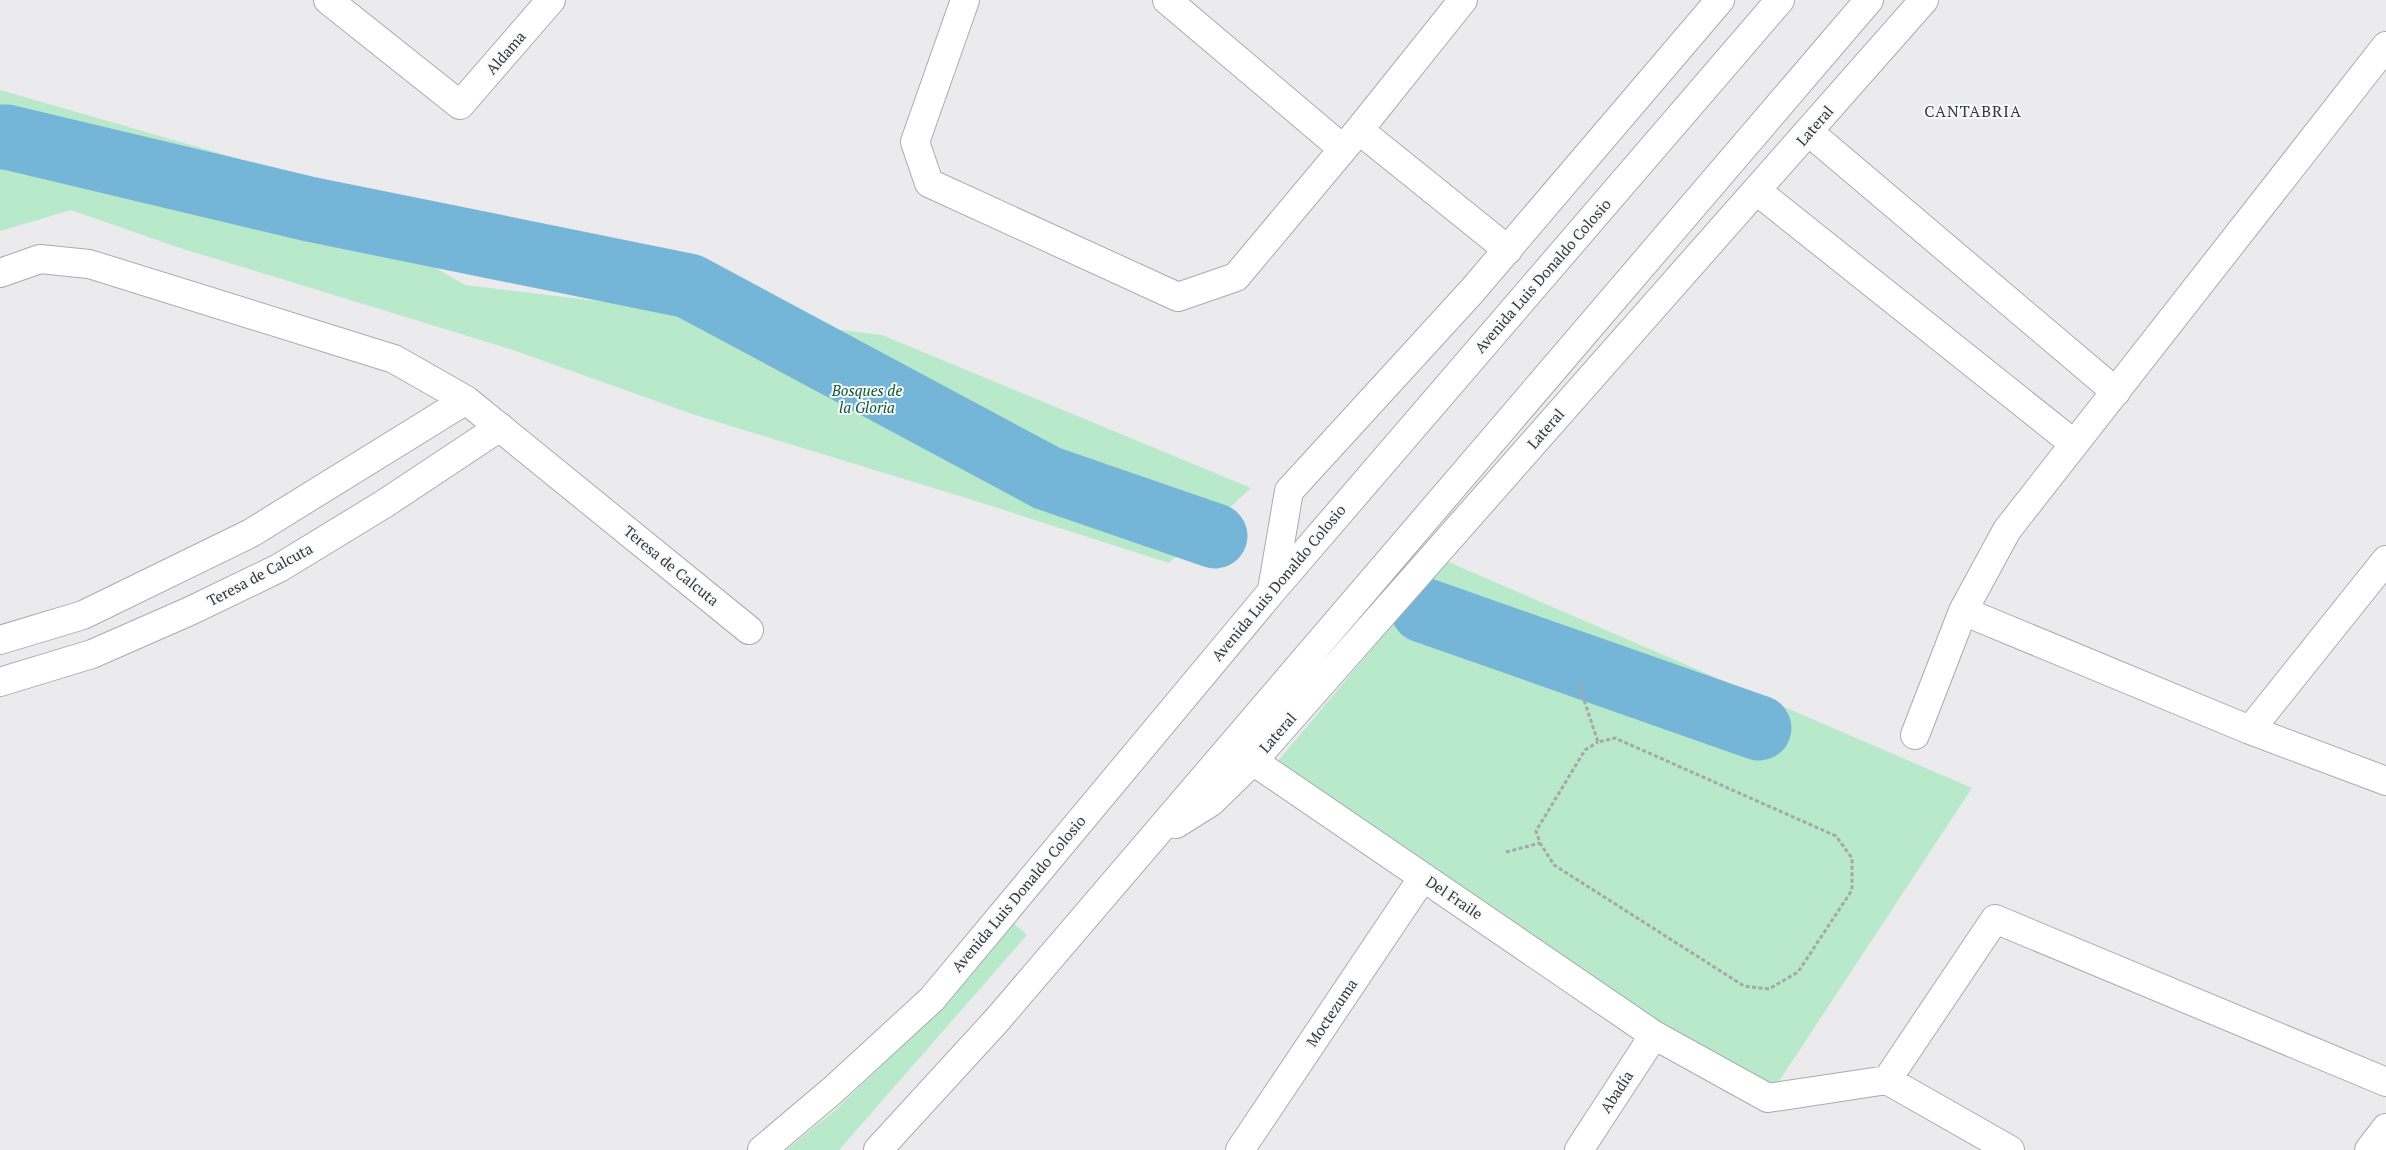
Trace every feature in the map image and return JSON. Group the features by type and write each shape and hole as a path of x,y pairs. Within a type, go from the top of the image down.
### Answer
{"street":[{"name":"Aldama","path":"328,0 460,105 551,0"},
{"path":"965,0 915,142 929,183 1178,297 1236,277 1351,140 1463,0"},
{"path":"1167,0 1351,140 1508,250"},
{"path":"1272,591 1289,491 1508,250 1720,0"},
{"name":"Avenida Luis Donaldo Colosio","path":"762,1150 832,1090 932,999 1272,591 1780,0"},
{"path":"878,1150 997,1020 1869,0"},
{"name":"Lateral","path":"1152,839 1211,802 1253,761 1924,0"},
{"path":"1915,734 1963,611 2007,530 2073,443 2116,392 2386,46"},
{"path":"1809,132 2116,392"},
{"path":"1757,191 2073,443"},
{"name":"Teresa de Calcuta","path":"0,273 40,259 89,264 394,359 466,400 749,630"},
{"path":"0,640 83,614 252,533 466,400"},
{"name":"Teresa de Calcuta","path":"0,682 92,654 190,611 280,568 384,504 500,426"},
{"path":"2250,730 2386,560"},
{"path":"1963,611 2250,730 2386,781"},
{"name":"Del Fraile","path":"1253,761 1654,1035 1768,1098 1887,1080"},
{"name":"Moctezuma","path":"1240,1150 1423,877"},
{"path":"2010,1150 1887,1080 1995,919 2386,1082"},
{"name":"Abadía","path":"1579,1150 1654,1035"},
{"path":"2368,1150 2386,1128"}],"path":[{"path":"1578,682 1598,742"},
{"path":"1615,738 1836,836 1852,858 1852,890 1798,972 1769,989 1744,986 1554,865 1540,843 1536,831 1585,750 1598,742 1615,738"},
{"path":"1506,852 1540,843"}],"green space":[{"name":"Bosques de la Gloria","path":"0,90 257,164 465,285 882,335 1251,488 1169,563 979,502 695,415 513,350 177,247 71,210 0,231"},
{"path":"1446,561 1972,788 1768,1098 1277,762"},
{"path":"1012,922 1027,935 839,1150 786,1150 833,1112 928,1022"}],"waterway":[{"path":"0,137 7,137 309,209 689,286 1047,478 1215,536"},
{"path":"1423,610 1759,728"}],"district":[{"name":"CANTABRIA","path":"1973,111"}]}
